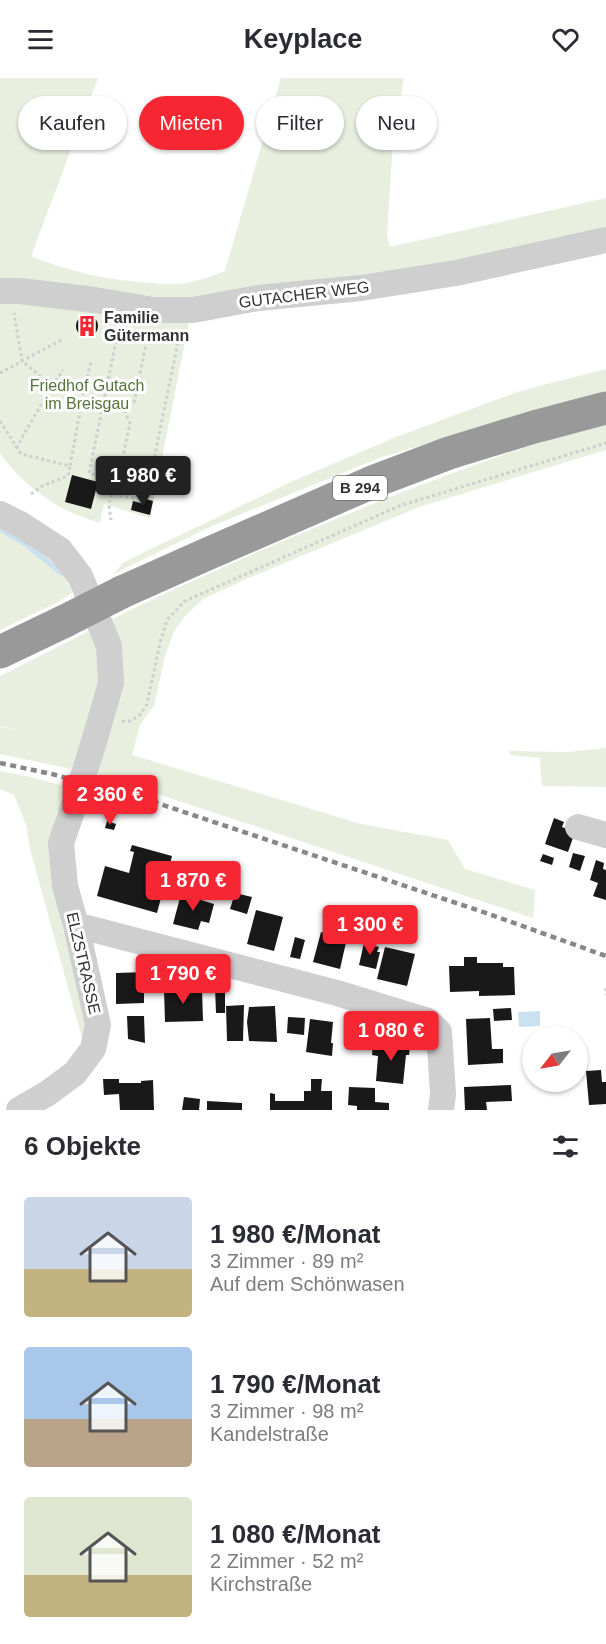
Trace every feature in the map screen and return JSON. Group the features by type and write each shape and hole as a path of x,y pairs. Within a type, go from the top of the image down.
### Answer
{"highway":[{"name":"B 294","path":"0,652 122,592 375,481 449,453 606,408"}],"street":[{"name":"GUTACHER WEG","path":"7,302 20,291 153,310 193,310 258,298 361,288 456,273 606,240"},
{"name":"ELZSTRASSE","path":"0,514 60,550 80,576 109,646 111,683 61,843 65,886 98,1025 93,1049 75,1073 26,1109"},
{"path":"578,827 606,835"},
{"path":"76,925 337,993 428,1021 439,1032 441,1110"}],"path":[{"path":"7,302 22,361 52,386 82,401 122,406 134,402 153,310"},
{"path":"117,480 89,473 121,319"},
{"path":"111,494 134,498 147,494 180,332 170,329"},
{"path":"0,373 61,340"},
{"path":"31,494 42,486 68,476 91,362"},
{"path":"16,448 63,370"},
{"path":"111,520 109,505 111,494 117,480 130,423 122,406"},
{"path":"0,421 21,454 70,466"},
{"path":"101,717 119,722 130,721 141,714 147,704 167,620 185,601 399,506 606,443"},
{"path":"606,988 606,995"}],"green space":[{"name":"Friedhof Gutach im Breisgau","path":"0,78 98,78 91,96 18,96 18,150 71,150 31,256 91,275 170,284 195,281 225,271 260,150 344,150 344,96 276,96 281,78 404,78 401,96 356,96 356,150 392,150 387,236 390,247 606,198 606,249 263,304 189,322 150,518 104,504 100,523 79,516 42,496 14,471 0,453"},
{"path":"606,369 606,394 518,416 379,458 212,526 113,574 124,562 293,481 396,437 520,391"},
{"path":"606,425 606,450 419,507 203,599 184,617 174,632 165,656 154,706 140,725 132,755 361,824 448,840 465,869 535,890 533,918 97,774 105,749 81,741 71,769 0,754 0,727 24,731 0,726 0,676 166,593 325,524 421,485 513,452"},
{"path":"0,527 53,561 65,575 72,593 0,630"},
{"path":"606,748 606,787 542,786 540,758 510,755 510,751 568,752"},
{"path":"0,771 71,788 57,813 50,848 87,1027 83,1042 30,849 26,825 14,795 0,789"}],"water":[{"path":"540,1011 540,1026 519,1027 518,1012"}],"building":[{"name":"Familie Gütermann","path":"87,315 95,318 98,326 95,334 87,337 79,334 76,326 79,318"},
{"path":"72,475 98,482 91,509 65,502"},
{"path":"145,499 153,501 150,515 131,510 133,501 144,504"},
{"path":"554,818 564,822 562,827 575,832 568,852 545,844"},
{"path":"107,821 116,824 114,830 105,828"},
{"path":"132,845 172,856 157,913 97,896 105,866 129,873 134,852 130,851"},
{"path":"573,853 585,856 580,871 569,867"},
{"path":"543,854 554,858 552,865 540,861"},
{"path":"596,860 604,863 603,869 606,870 606,900 593,896 598,883 590,880"},
{"path":"235,893 252,897 247,914 230,909"},
{"path":"181,894 214,904 209,923 201,921 198,930 173,924"},
{"path":"256,910 283,917 274,951 247,944"},
{"path":"321,932 347,938 340,969 313,962"},
{"path":"295,937 305,940 300,959 290,957"},
{"path":"364,943 379,947 376,969 359,965"},
{"path":"385,947 415,954 407,986 377,979"},
{"path":"464,957 477,957 477,963 503,963 503,967 514,967 515,995 479,996 479,991 450,992 449,966 464,966"},
{"path":"147,972 148,985 144,985 144,1003 116,1004 116,973"},
{"path":"215,987 225,987 225,1013 216,1013"},
{"path":"202,989 203,1021 165,1022 164,990"},
{"path":"244,1005 243,1041 227,1041 226,1006"},
{"path":"275,1006 277,1042 249,1041 247,1022 249,1007"},
{"path":"511,1008 512,1020 494,1021 493,1009"},
{"path":"351,1010 371,1012 370,1027 363,1046 350,1044"},
{"path":"127,1016 144,1016 145,1043 128,1039"},
{"path":"288,1017 305,1018 304,1035 287,1033"},
{"path":"490,1018 492,1049 503,1049 503,1063 468,1065 466,1019"},
{"path":"310,1019 333,1022 332,1056 306,1052"},
{"path":"373,1042 410,1046 409,1055 406,1055 403,1084 376,1081 378,1056 372,1055"},
{"path":"601,1070 602,1082 606,1082 606,1104 589,1105 588,1071"},
{"path":"103,1079 119,1079 119,1083 141,1083 141,1081 153,1080 154,1110 120,1110 119,1094 104,1095"},
{"path":"311,1079 322,1079 321,1091 332,1091 332,1110 270,1110 270,1093 275,1094 275,1101 304,1101 304,1091 311,1091"},
{"path":"511,1085 512,1101 486,1102 487,1110 465,1110 464,1087"},
{"path":"349,1087 375,1088 375,1102 389,1103 389,1110 357,1110 357,1106 348,1105"},
{"path":"184,1097 200,1099 199,1110 182,1110"},
{"path":"207,1101 242,1103 242,1110 207,1110"}],"waterway":[{"path":"0,529 27,545 61,573"}],"railway":[{"path":"0,763 52,774 151,801 489,914 606,956"}],"place":[{"name":"Familie Gütermann","path":"87,326"}]}
